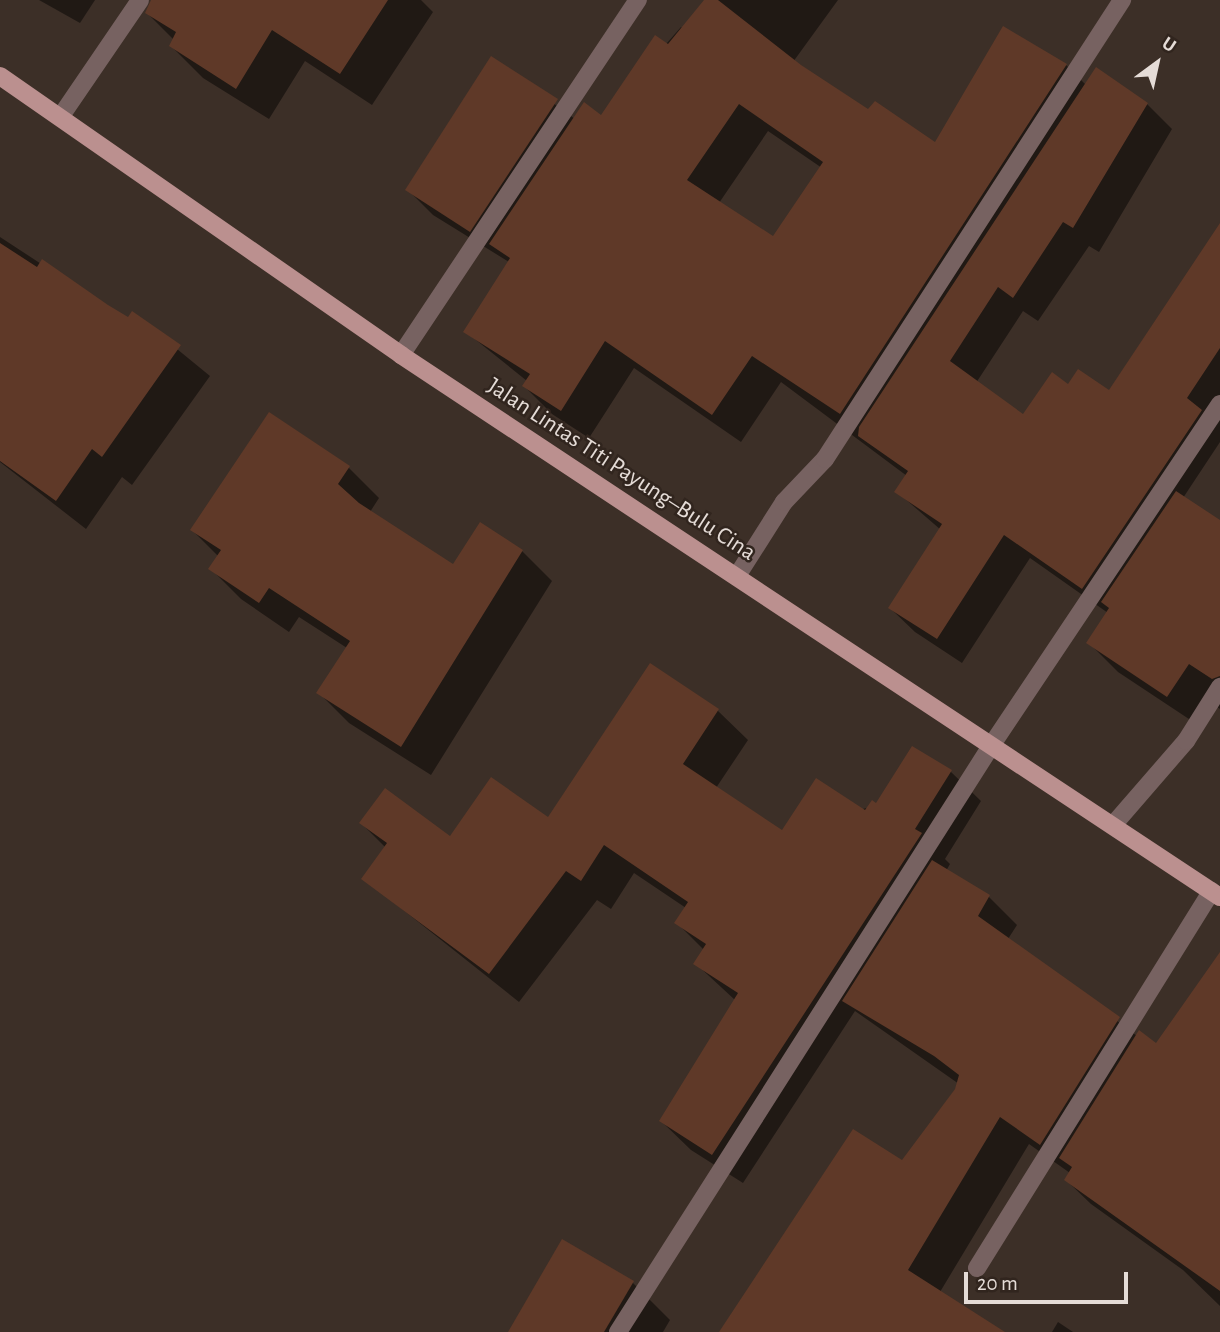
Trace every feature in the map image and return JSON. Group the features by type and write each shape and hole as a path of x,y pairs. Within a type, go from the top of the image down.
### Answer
{"main road":[{"name":"Jalan Lintas Titi Payung–Bulu Cina","path":"0,76 401,355 993,743 1216,894"}],"street":[{"path":"61,116 139,0"},
{"path":"401,355 638,0"},
{"path":"737,576 784,502 825,459 1122,0"},
{"path":"618,1332 993,743 1220,404"},
{"path":"1114,824 1185,741 1220,687"},
{"path":"977,1268 1216,894"}],"building":[{"path":"151,0 388,0 340,74 272,30 236,89 169,46 176,32 145,13"},
{"path":"704,0 718,0 801,65 868,109 875,101 935,142 1003,26 1067,64 840,414 752,356 712,415 605,341 561,411 522,386 530,374 463,332 510,258 489,244 584,102 601,115 655,35 668,44","holes":["739,104 823,162 773,236 687,180"]},
{"path":"491,56 558,99 470,232 405,190"},
{"path":"1096,67 1148,103 1073,228 1063,222 1013,298 998,287 950,361 1023,414 1052,372 1068,384 1078,369 1109,390 1220,223 1220,348 1187,398 1202,410 1082,589 1004,535 937,639 888,608 942,524 894,492 908,471 858,436 859,427"},
{"path":"0,243 37,267 42,259 108,305 128,317 132,311 181,345 102,457 92,449 56,501 0,461"},
{"path":"269,412 350,466 338,484 359,503 453,564 480,522 523,550 401,747 316,693 350,641 269,588 259,603 208,569 221,550 190,530"},
{"path":"1176,491 1220,520 1220,676 1212,679 1189,664 1167,697 1086,643 1109,608 1101,602"},
{"path":"650,663 719,709 683,764 782,830 816,778 865,810 872,800 876,803 912,746 952,770 915,829 922,833 712,1155 659,1121 738,993 693,964 706,944 674,923 688,902 604,845 581,881 566,871 489,974 361,879 387,843 359,823 385,788 450,836 491,777 548,817"},
{"path":"932,860 990,895 978,916 1120,1017 1040,1145 1000,1117 908,1270 1005,1332 719,1332 853,1129 902,1160 955,1089 959,1075 934,1056 842,1001"},
{"path":"1220,952 1220,1291 1064,1180 1072,1167 1059,1158 1139,1030 1156,1043"},
{"path":"562,1239 634,1281 604,1332 508,1332"}]}
